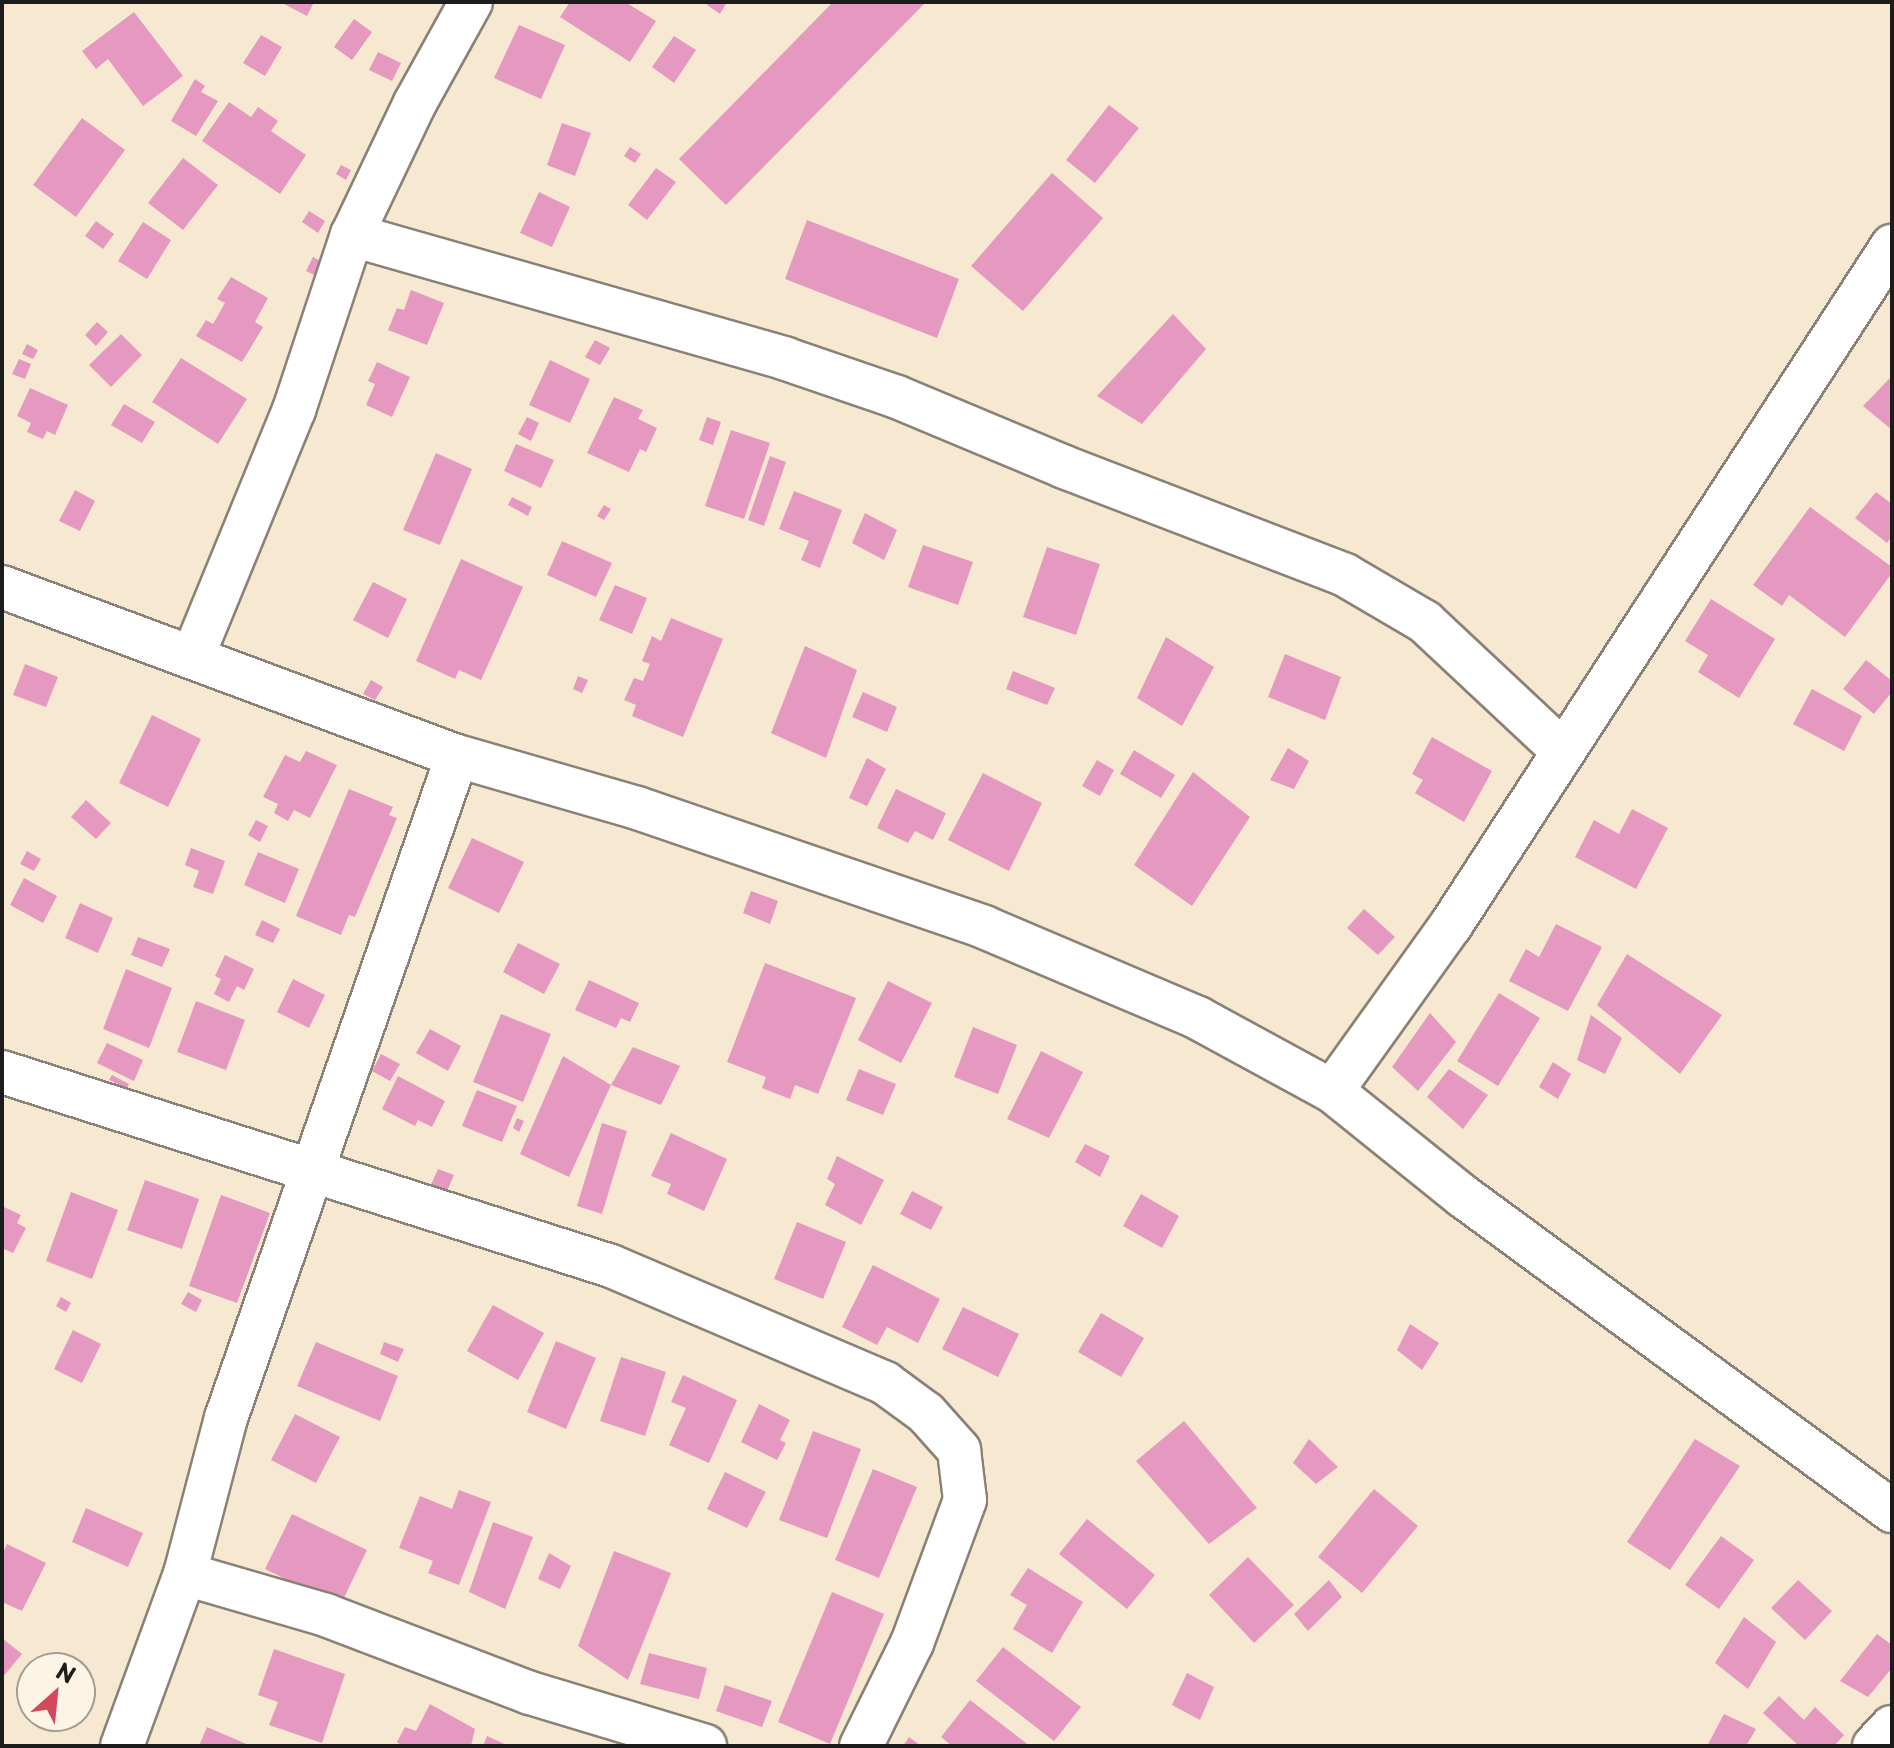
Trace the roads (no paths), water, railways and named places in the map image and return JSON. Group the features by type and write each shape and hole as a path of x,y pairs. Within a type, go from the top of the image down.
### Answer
{"street":[{"path":"193,656 294,410 352,235 415,103 471,2"},
{"path":"352,235 814,368 897,397 1064,467 1345,575 1425,622 1563,751"},
{"path":"1332,1091 1451,925 1892,246"},
{"path":"2,587 457,756 637,808 984,927 1198,1018 1332,1091 1476,1206 1892,1511"},
{"path":"122,1746 185,1574 226,1418 457,756"},
{"path":"2,1072 611,1266 885,1383 926,1413 959,1450 965,1500 912,1643 861,1746"},
{"path":"185,1574 326,1615 530,1693 705,1746"},
{"path":"1874,1746 1892,1727"}]}
